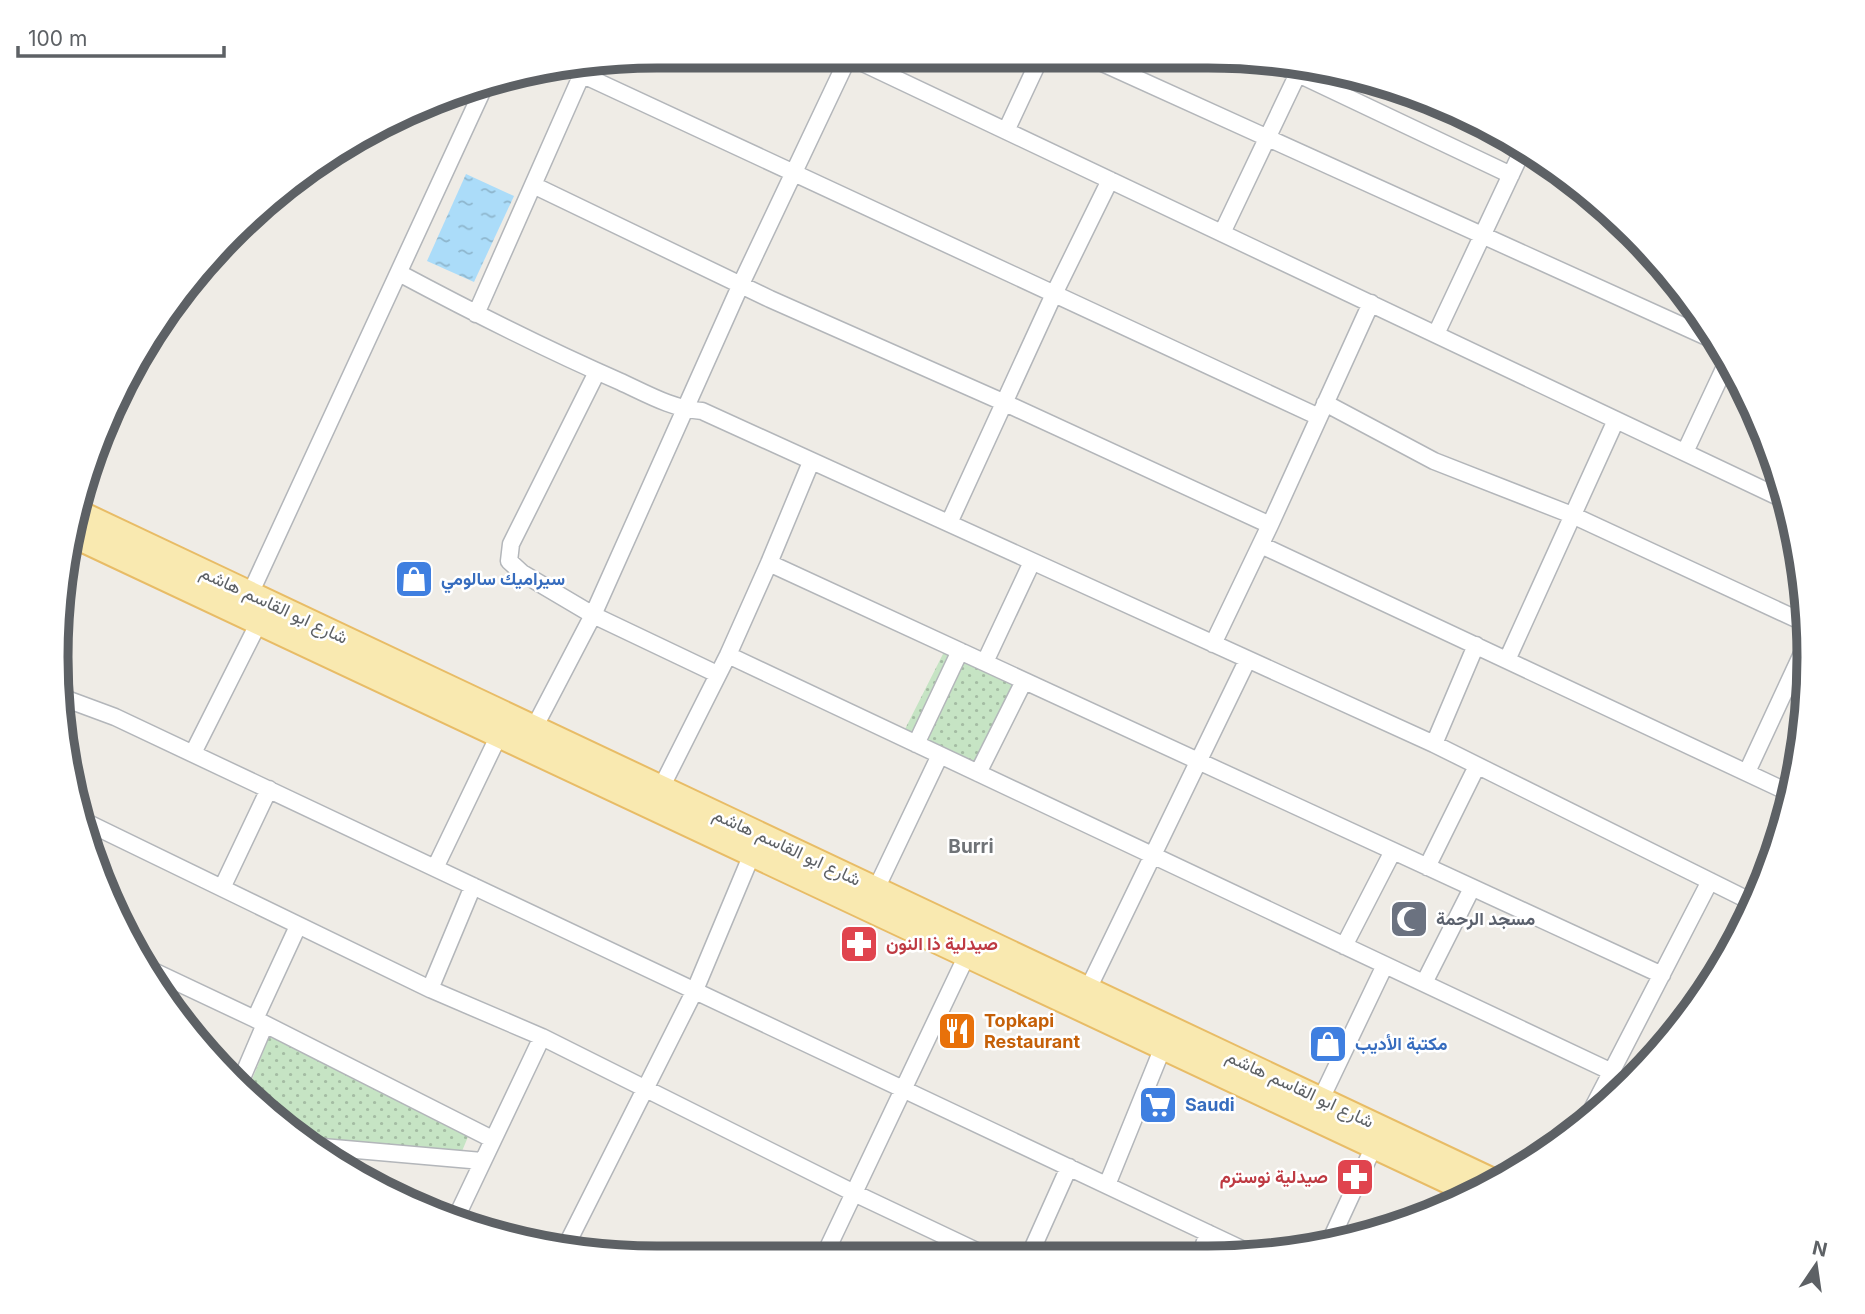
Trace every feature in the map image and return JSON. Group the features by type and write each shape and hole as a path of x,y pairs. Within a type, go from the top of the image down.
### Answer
{"main road":[{"name":"شارع ابو القاسم هاشم","path":"86,516 1484,1177"},
{"name":"شارع ابو القاسم هاشم","path":"81,539 1462,1188"}],"street":[{"path":"534,728 593,615 741,284 843,68"},
{"path":"874,68 1774,495"},
{"path":"1006,131 1035,68"},
{"path":"1113,68 1701,334"},
{"path":"580,73 1054,294 1434,461 1572,515 1795,618"},
{"path":"476,314 533,186 574,74"},
{"path":"1222,233 1297,75"},
{"path":"1321,80 1511,175"},
{"path":"250,594 480,95"},
{"path":"1436,334 1519,157"},
{"path":"950,523 1054,294 1110,180"},
{"path":"533,186 741,284 1270,525"},
{"path":"399,274 597,372 684,410 702,411 1434,744 1745,898"},
{"path":"1213,644 1371,303"},
{"path":"597,372 511,544 509,561 522,573 593,615 717,674"},
{"path":"1685,452 1723,372"},
{"path":"1507,660 1616,420"},
{"path":"661,788 728,655 811,461"},
{"path":"1261,545 1781,789"},
{"path":"985,662 1032,562"},
{"path":"769,563 1662,975"},
{"path":"193,753 259,622"},
{"path":"1434,744 1476,645"},
{"path":"916,744 960,651"},
{"path":"728,655 1612,1072"},
{"path":"1088,989 1247,661"},
{"path":"1747,772 1797,665"},
{"path":"978,773 1024,681"},
{"path":"70,700 115,717 193,753 1233,1245"},
{"path":"435,868 499,735"},
{"path":"876,889 940,755"},
{"path":"1427,867 1477,766"},
{"path":"222,888 269,789"},
{"path":"93,825 430,989 542,1037 966,1246"},
{"path":"1344,946 1393,851"},
{"path":"570,1239 695,990 752,854"},
{"path":"1598,1098 1710,881"},
{"path":"430,989 474,886"},
{"path":"1424,983 1472,888"},
{"path":"242,1074 260,1021 298,926"},
{"path":"828,1246 967,955"},
{"path":"1321,1099 1384,965"},
{"path":"161,975 260,1021 492,1139"},
{"path":"459,1211 542,1037"},
{"path":"1107,1185 1163,1047"},
{"path":"1335,1231 1374,1146"},
{"path":"331,1148 482,1161"},
{"path":"1034,1246 1069,1167"},
{"path":"1203,1246 1208,1233"}],"green space":[{"path":"945,650 1017,685 975,773 902,735"},
{"path":"270,1035 470,1132 460,1156 325,1143 251,1082"}],"water":[{"path":"466,174 514,196 474,282 427,261"}],"place":[{"name":"سيراميك سالومي","path":"414,579"},
{"name":"مسجد الرحمة","path":"1409,919"},
{"name":"صيدلية ذا النون","path":"859,944"},
{"name":"Topkapi Restaurant","path":"957,1031"},
{"name":"مكتبة الأديب","path":"1328,1044"},
{"name":"Saudi","path":"1158,1105"},
{"name":"صيدلية نوسترم","path":"1355,1177"}],"district":[{"name":"Burri","path":"971,846"}]}
